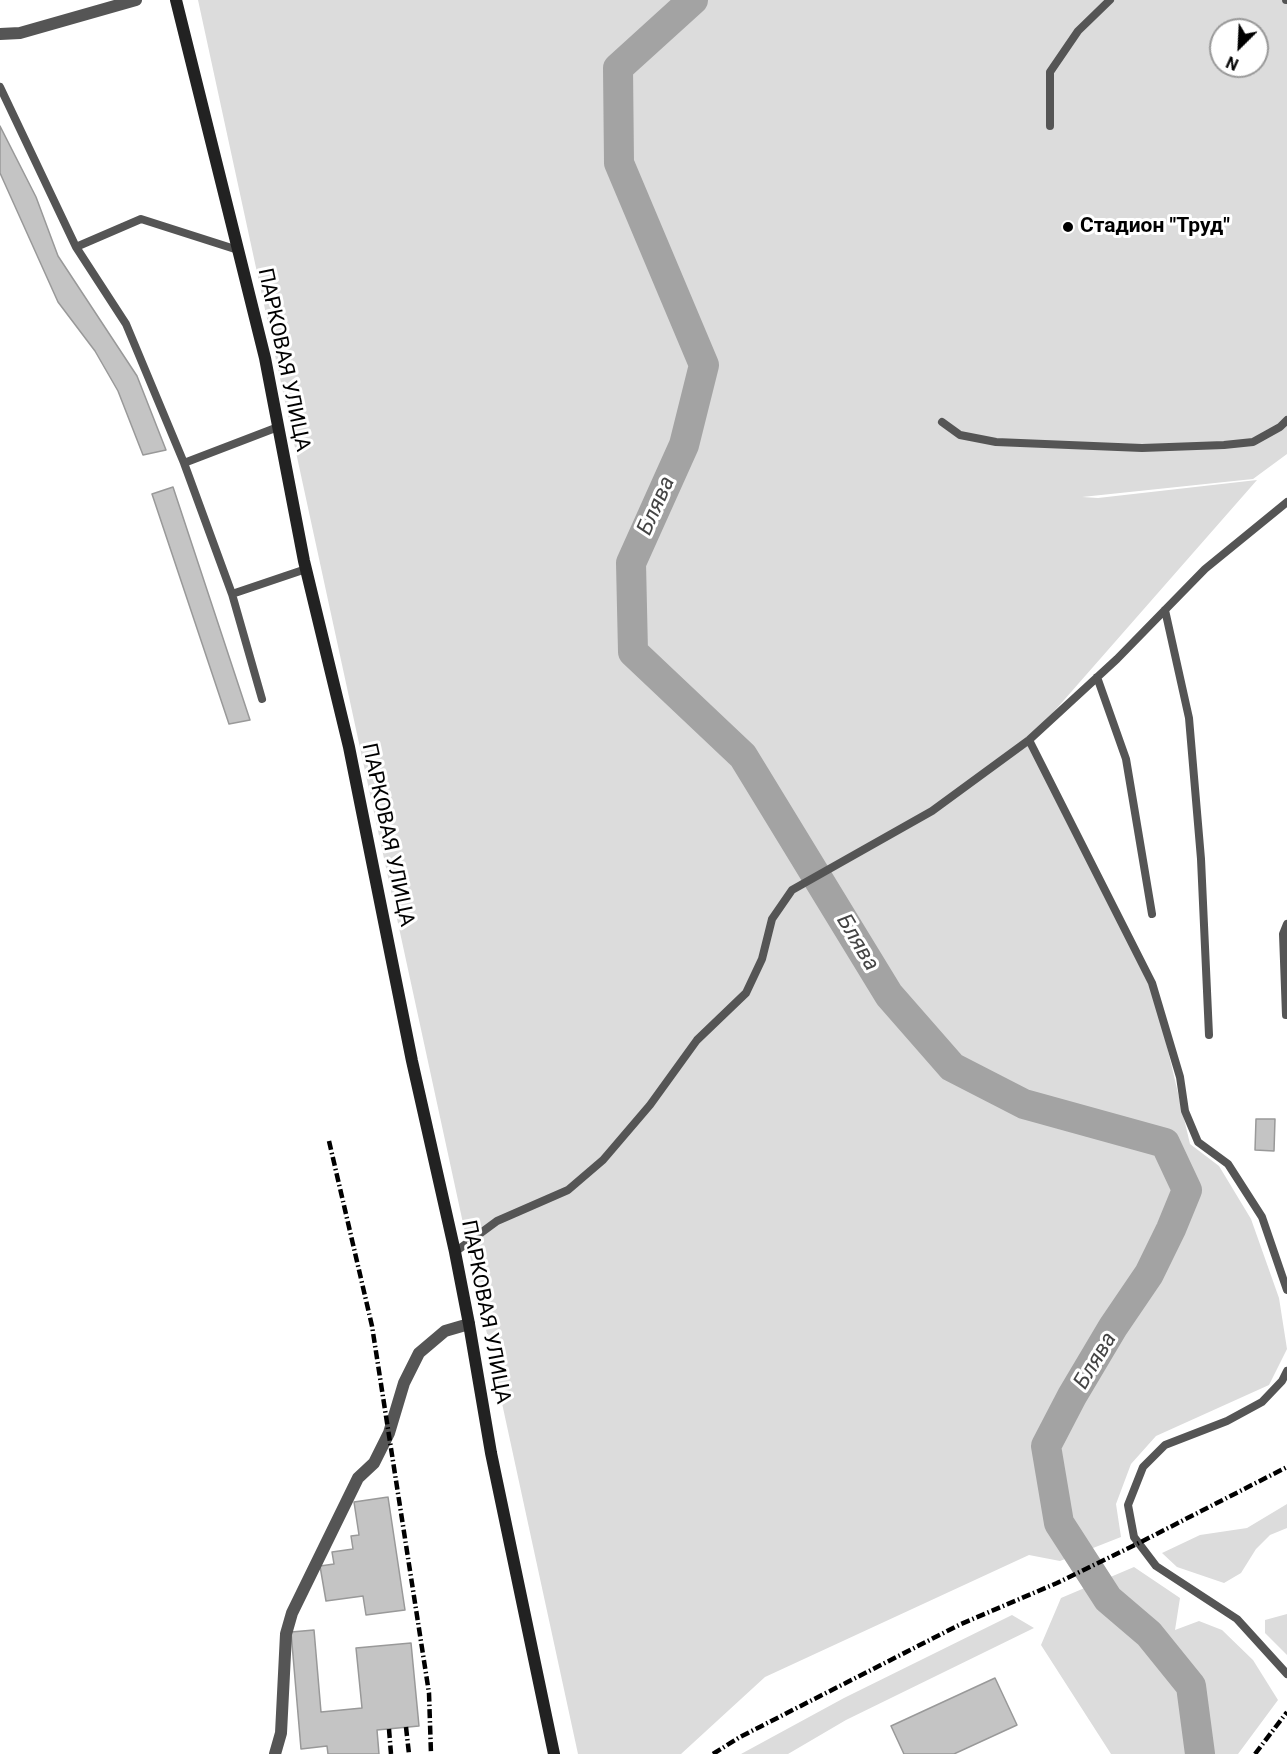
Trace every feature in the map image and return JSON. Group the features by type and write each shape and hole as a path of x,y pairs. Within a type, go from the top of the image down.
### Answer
{"street":[{"path":"0,34 20,33 136,0"},
{"name":"ПАРКОВАЯ УЛИЦА","path":"176,0 265,358 306,569 349,747 412,1061 469,1324 491,1454 554,1754"},
{"path":"275,1754 281,1733 286,1634 292,1613 358,1478 374,1463 389,1433 404,1383 419,1353 445,1331 469,1324"}],"lane":[{"path":"1050,126 1050,72 1078,31 1110,0"},
{"path":"0,87 76,247 126,324 184,463 232,594 262,699"},
{"path":"76,247 141,219 238,250"},
{"path":"942,422 960,435 996,442 1142,448 1253,442 1280,427 1287,420"},
{"path":"184,463 278,427"},
{"path":"454,1252 497,1221 568,1190 603,1160 650,1105 697,1040 746,993 762,959 772,919 792,890 932,811 1029,740 1097,677 1205,569 1287,502"},
{"path":"232,594 306,569"},
{"path":"1165,610 1189,718 1201,859 1209,1035"},
{"path":"1097,677 1126,759 1152,914"},
{"path":"1029,740 1152,983 1180,1077 1185,1111 1198,1142 1228,1164 1262,1217 1287,1290"},
{"path":"1286,1015 1283,934 1287,924"},
{"path":"1287,1371 1282,1381 1262,1402 1227,1421 1165,1445 1143,1467 1128,1505 1134,1537 1156,1566 1237,1619 1287,1674"}],"shaded area":[{"path":"198,0 1287,0 1287,454 1253,479 1082,497 1098,498 1257,480 1029,740 1152,983 1190,1144 1219,1166 1251,1219 1279,1298 1287,1349 1269,1385 1156,1436 1131,1464 1116,1504 1121,1537 1060,1561 1029,1555 765,1677 681,1754 578,1754"},
{"path":"1287,1504 1287,1528 1270,1535 1256,1549 1241,1573 1224,1583 1177,1567 1162,1553 1200,1535 1247,1528"},
{"path":"1134,1567 1180,1598 1175,1630 1199,1621 1222,1630 1253,1660 1278,1700 1238,1754 1111,1754 1041,1645 1061,1598"},
{"path":"1287,1614 1287,1655 1265,1633 1265,1620"},
{"path":"1012,1615 1034,1628 846,1720 788,1754 741,1754 844,1698"}],"building":[{"path":"0,126 36,197 58,256 137,376 166,450 143,455 118,391 95,351 58,302 0,173"},
{"path":"173,487 250,720 229,724 152,494"},
{"path":"1256,1119 1275,1119 1274,1151 1255,1150"},
{"path":"388,1497 405,1610 366,1615 363,1596 326,1601 320,1566 334,1564 332,1552 353,1549 351,1536 359,1535 354,1502"},
{"path":"314,1630 321,1712 362,1708 356,1648 411,1643 419,1726 377,1730 379,1754 328,1754 327,1746 301,1749 291,1632"},
{"path":"995,1678 1017,1725 954,1754 904,1754 891,1726"}],"waterway":[{"name":"Блява","path":"693,0 618,68 619,163 704,365 684,445 631,563 633,652 743,756 889,995 952,1067 1024,1104 1165,1143 1187,1190 1149,1274 1113,1327 1072,1396 1046,1446 1059,1523 1108,1599 1149,1634 1191,1686 1200,1754"}],"railway":[{"path":"329,1141 372,1326 429,1693 431,1754"},
{"path":"713,1754 740,1737 961,1624 1057,1583 1287,1467"},
{"path":"1255,1754 1287,1712"},
{"path":"406,1727 409,1754"},
{"path":"389,1729 391,1754"}],"place":[{"name":"Стадион \"Труд\"","path":"1068,227"}]}
